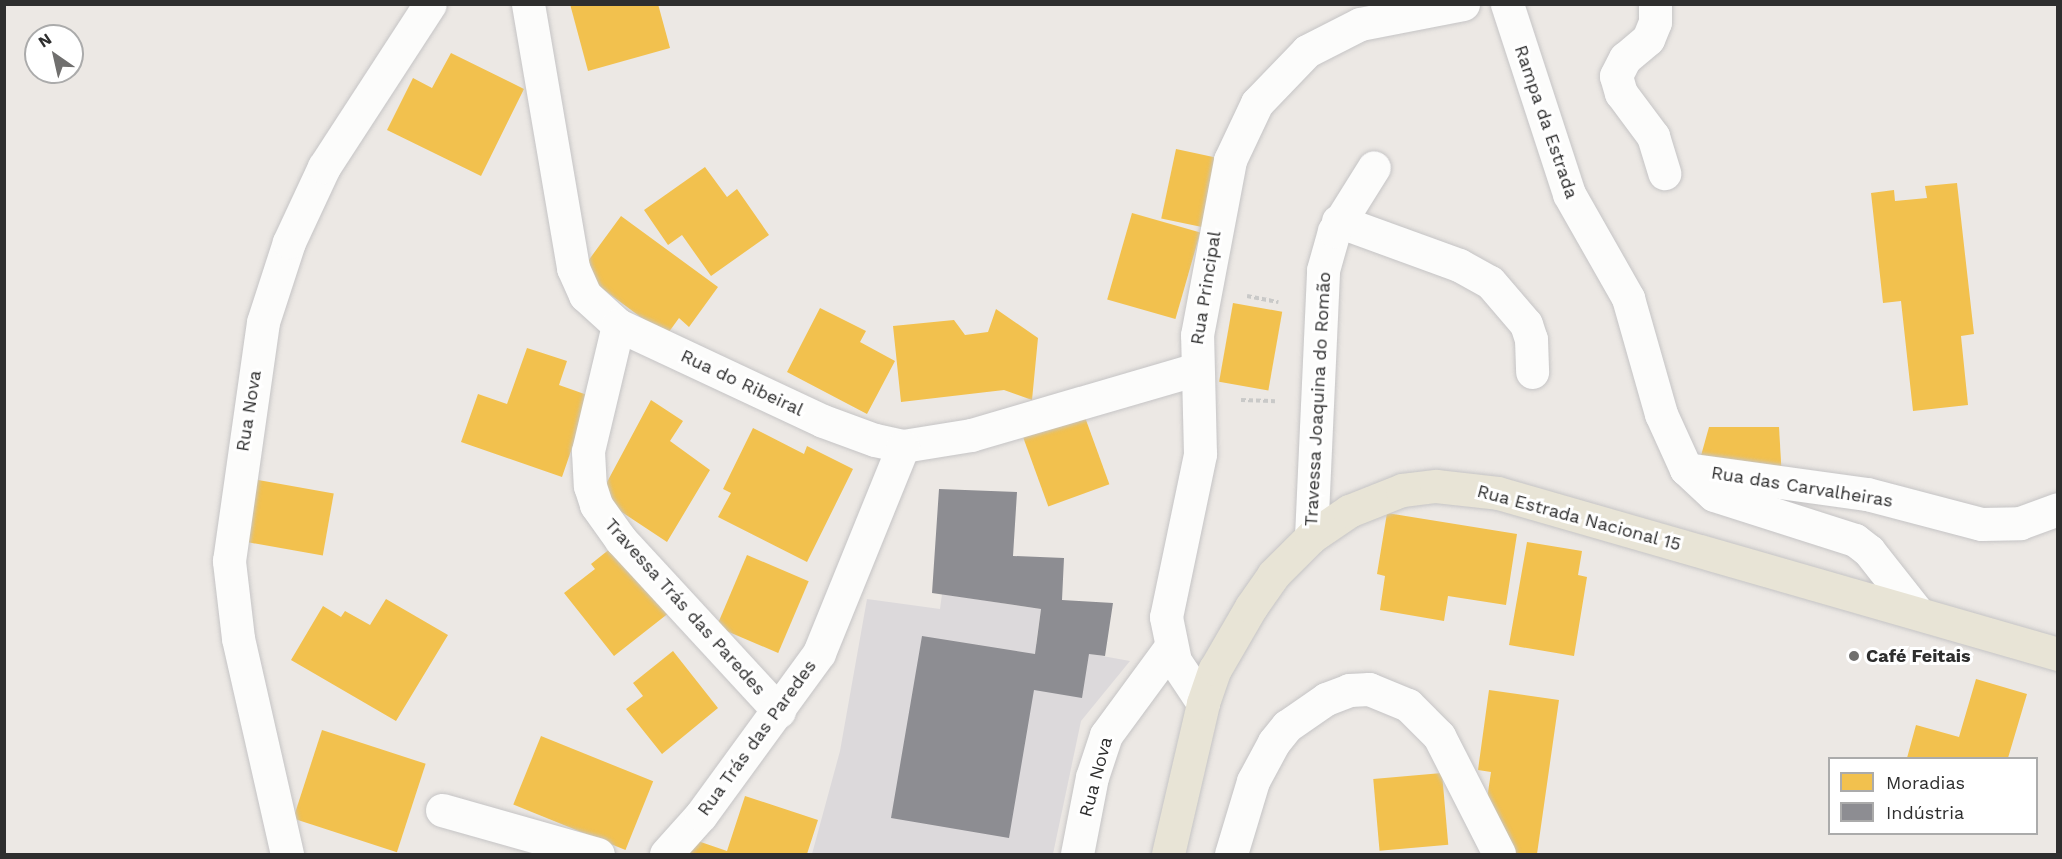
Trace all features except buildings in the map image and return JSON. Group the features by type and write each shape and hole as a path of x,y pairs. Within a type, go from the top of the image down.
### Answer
{"main road":[{"name":"Rua Estrada Nacional 15","path":"1168,855 1203,703 1215,669 1251,607 1273,575 1311,537 1376,498 1425,487 1467,488 1498,493 2058,654"}],"street":[{"name":"Rua Nova","path":"287,855 236,630 229,561 263,322 289,242 324,167 430,4"},
{"name":"Rua do Ribeiral","path":"528,4 573,268 585,295 618,324 823,422 903,446 971,435 1199,384"},
{"name":"Rua Principal","path":"1203,703 1170,648 1167,602 1195,488 1199,384 1197,335 1230,160 1246,122 1271,85 1307,51 1341,32 1387,17 1462,4"},
{"name":"Rampa da Estrada","path":"1507,4 1563,178 1575,209 1628,298 1661,414 1686,469"},
{"path":"1655,4 1655,22 1648,39 1625,58 1616,75 1621,93 1653,136 1664,173"},
{"name":"Travessa Joaquina do Romão","path":"1311,537 1320,308 1327,251 1338,221 1374,167"},
{"path":"1338,221 1459,265 1490,282 1526,324 1531,339 1532,372"},
{"name":"Travessa Trás das Paredes","path":"618,324 588,451 590,486 596,505 621,540 779,711"},
{"name":"Rua Trás das Paredes","path":"666,855 701,815 779,711 819,653 903,446"},
{"name":"Rua das Carvalheiras","path":"1686,469 1867,494 1981,524 2020,522 2058,509"},
{"path":"1686,469 1699,484 1721,498 1855,540 1869,552 1918,613"},
{"name":"Rua Nova","path":"1077,855 1092,777 1106,735 1170,648"},
{"path":"1231,855 1253,781 1274,742 1287,726 1326,699 1369,689 1408,705 1439,736 1499,855"},
{"path":"442,810 598,855"}],"path":[{"path":"1204,290 1320,308"},
{"path":"1199,384 1316,402"}],"shaded area":[{"path":"942,594 1041,609 1036,644 1130,661 1081,721 1053,854 812,854 840,751 867,599 940,609"}],"place":[{"name":"Café Feitais","path":"1854,656"}]}
